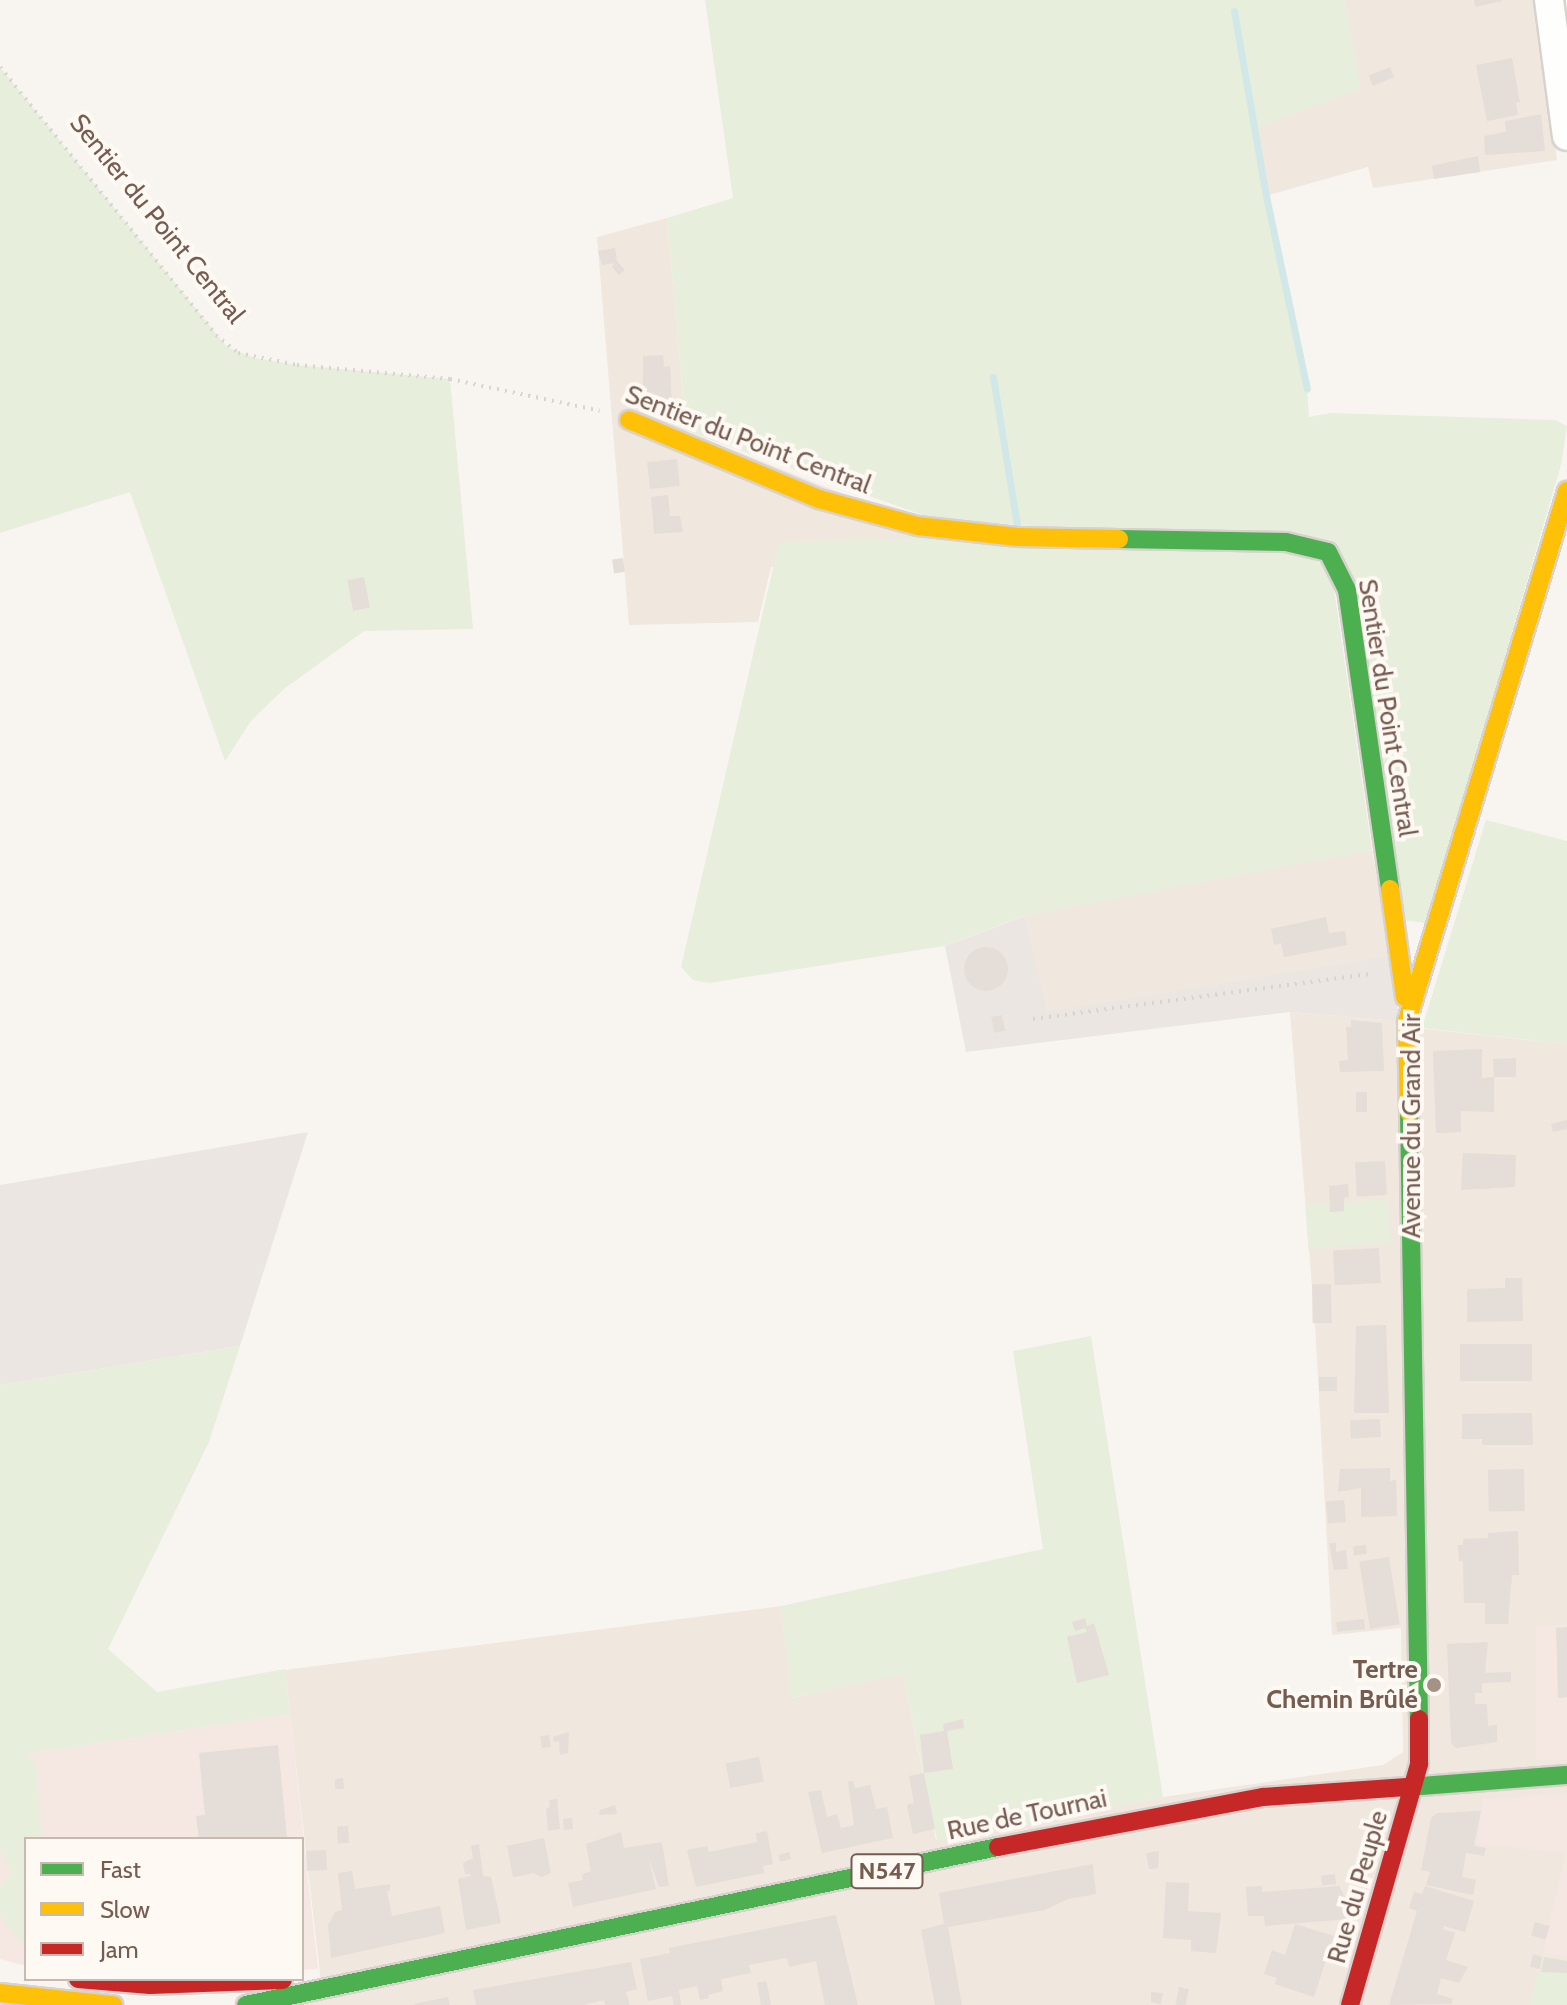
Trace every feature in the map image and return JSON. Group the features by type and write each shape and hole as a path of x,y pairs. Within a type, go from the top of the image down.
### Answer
{"street":[{"path":"1549,0 1567,136"},
{"name":"Sentier du Point Central","path":"629,420 819,499 918,526 1017,537 1286,542 1328,552 1347,590 1364,726 1404,978 1407,1021"},
{"name":"Avenue du Grand Air","path":"1415,1784 1419,1764 1417,1485 1407,1021 1567,491"},
{"name":"Rue de Tournai","path":"246,2005 326,1991 363,1980 1088,1828 1263,1797 1567,1775"},
{"name":"Rue du Peuple","path":"1350,2005 1415,1784"},
{"name":"Rue de Tournai","path":"304,1978 329,1975 363,1980"},
{"path":"102,1981 150,1985 243,1981"},
{"path":"0,1993 121,2005"}],"path":[{"name":"Sentier du Point Central","path":"0,67 216,335 238,353 297,365 450,379 570,402 629,420"},
{"path":"1033,1019 1349,975 1404,978"}],"shaded area":[{"path":"1344,0 1537,0 1557,160 1373,188 1368,167 1266,196 1254,128 1360,89"},
{"path":"667,218 686,431 951,537 771,567 758,622 629,625 597,237"},
{"path":"1372,850 1391,956 1043,1018 1024,911"},
{"path":"1025,916 1047,1012 1390,956 1400,1021 1290,1012 966,1052 945,946"},
{"path":"1290,1012 1400,1021 1407,1027 1567,1044 1567,2005 300,2005 323,2000 285,1670 781,1606 792,1698 903,1673 936,1840 1163,1797 1383,1765 1403,1752 1401,1628 1332,1635 1315,1324"},
{"path":"308,1132 240,1346 0,1385 0,1185"},
{"path":"1536,1625 1567,1625 1567,1760 1536,1760"},
{"path":"290,1714 304,1837 24,1837 24,1965 0,1959 0,1728 25,1754"},
{"path":"1567,1793 1567,1959 1542,1955 1566,1853 1477,1844 1483,1799"},
{"path":"304,1842 318,1969 304,1970"}],"green space":[{"path":"705,0 1344,0 1361,89 1256,128 1307,389 1309,417 1331,413 1555,420 1567,426 1561,465 1427,923 1402,920 1334,548 934,519 686,431 667,218 733,198"},
{"path":"0,67 227,347 255,358 297,365 450,379 473,629 364,631 284,689 251,721 225,761 130,492 0,533"},
{"path":"951,537 1287,548 1331,568 1372,850 1025,916 944,946 709,983 693,980 681,967 779,542"},
{"path":"1486,820 1567,841 1567,1044 1422,1028"},
{"path":"1388,1199 1391,1243 1308,1249 1305,1205"},
{"path":"1091,1336 1163,1797 937,1840 903,1674 791,1698 781,1606 1043,1549 1013,1351"},
{"path":"240,1346 209,1442 108,1649 157,1692 285,1669 290,1714 25,1754 36,1763 42,1837 24,1837 24,1946 0,1915 0,1887 11,1873 0,1851 0,1385"},
{"path":"1542,1955 1567,1959 1567,2005 1530,2005"}],"building":[{"path":"1474,0 1502,0 1502,1 1475,7"},
{"path":"1512,58 1520,102 1516,103 1518,115 1487,121 1476,65"},
{"path":"1390,67 1394,77 1373,86 1369,76"},
{"path":"1541,114 1545,151 1485,155 1484,136 1506,132 1505,121"},
{"path":"1478,156 1480,172 1434,179 1432,166"},
{"path":"615,248 617,261 625,270 619,275 612,267 615,263 602,265 598,251"},
{"path":"663,355 664,367 670,366 672,402 643,404 643,356"},
{"path":"677,459 680,486 650,489 647,462"},
{"path":"668,495 670,516 680,516 683,532 654,534 651,497"},
{"path":"623,558 625,572 614,573 612,560"},
{"path":"364,577 370,607 353,611 347,580"},
{"path":"1326,917 1329,933 1345,931 1347,945 1284,957 1281,943 1274,945 1271,929"},
{"path":"986,947 1002,953 1008,969 1002,985 986,991 970,985 964,969 970,953"},
{"path":"1002,1015 1005,1031 994,1033 991,1017"},
{"path":"1351,1020 1382,1023 1384,1071 1340,1072 1339,1061 1348,1060 1346,1027 1351,1027"},
{"path":"1482,1049 1482,1078 1494,1077 1494,1112 1461,1111 1461,1132 1436,1133 1433,1051"},
{"path":"1516,1058 1516,1077 1494,1077 1493,1059"},
{"path":"1356,1092 1367,1092 1367,1112 1356,1112"},
{"path":"1567,1120 1567,1129 1553,1132 1551,1124"},
{"path":"1463,1153 1516,1155 1515,1187 1461,1190"},
{"path":"1385,1161 1387,1195 1357,1197 1355,1163"},
{"path":"1348,1184 1349,1197 1344,1198 1344,1211 1330,1212 1329,1186"},
{"path":"1379,1248 1381,1283 1335,1285 1333,1250"},
{"path":"1505,1278 1522,1278 1523,1321 1467,1322 1467,1289 1505,1288"},
{"path":"1312,1284 1331,1284 1332,1323 1313,1323"},
{"path":"1386,1325 1389,1413 1354,1413 1356,1326"},
{"path":"1460,1344 1532,1344 1532,1381 1460,1381"},
{"path":"1319,1377 1337,1377 1337,1391 1319,1391"},
{"path":"1532,1413 1533,1445 1482,1445 1482,1439 1462,1439 1462,1414"},
{"path":"1380,1419 1381,1437 1351,1439 1350,1421"},
{"path":"1390,1468 1390,1481 1396,1480 1397,1516 1361,1517 1361,1488 1338,1492 1340,1469"},
{"path":"1524,1469 1525,1511 1489,1512 1488,1470"},
{"path":"1344,1500 1346,1522 1328,1523 1326,1502"},
{"path":"1518,1531 1519,1575 1512,1575 1508,1624 1485,1624 1485,1603 1464,1603 1463,1561 1459,1561 1458,1545 1463,1545 1463,1539 1488,1538 1488,1533"},
{"path":"1329,1543 1336,1543 1336,1552 1346,1550 1348,1569 1334,1570"},
{"path":"1366,1545 1367,1554 1354,1555 1353,1546"},
{"path":"1389,1557 1400,1624 1370,1629 1359,1562"},
{"path":"1085,1618 1087,1626 1094,1623 1109,1675 1077,1683 1067,1637 1087,1632 1085,1628 1075,1631 1072,1622"},
{"path":"1364,1619 1365,1629 1337,1632 1336,1622"},
{"path":"1567,1627 1567,1697 1558,1698 1556,1628"},
{"path":"1488,1642 1485,1673 1511,1672 1511,1682 1482,1683 1482,1693 1475,1693 1475,1704 1487,1704 1488,1726 1497,1725 1497,1742 1456,1748 1451,1743 1447,1644"},
{"path":"963,1719 964,1728 947,1731 953,1769 924,1773 920,1735 944,1731 943,1724"},
{"path":"569,1732 568,1753 560,1755 559,1741 554,1742 553,1737"},
{"path":"549,1735 551,1747 542,1748 540,1736"},
{"path":"278,1745 287,1837 199,1837 196,1816 205,1815 199,1753"},
{"path":"759,1757 764,1782 730,1788 726,1763"},
{"path":"924,1773 935,1829 913,1834 907,1805 914,1803 909,1776"},
{"path":"343,1778 344,1789 335,1789 335,1779"},
{"path":"853,1781 855,1788 870,1785 876,1809 887,1807 893,1838 822,1853 808,1792 821,1790 827,1817 837,1814 841,1828 854,1825 848,1782"},
{"path":"557,1799 560,1829 548,1831 546,1808 550,1807 549,1800"},
{"path":"615,1805 617,1814 599,1815 600,1810"},
{"path":"1481,1811 1474,1846 1486,1848 1484,1856 1466,1853 1462,1877 1476,1880 1473,1895 1426,1885 1430,1872 1421,1870 1431,1818 1437,1813"},
{"path":"572,1818 573,1829 564,1830 563,1819"},
{"path":"348,1826 349,1843 338,1844 337,1827"},
{"path":"767,1831 773,1864 763,1866 764,1873 696,1887 687,1850 707,1846 709,1852 757,1842 756,1833"},
{"path":"621,1832 624,1848 662,1842 669,1886 659,1887 648,1856 656,1889 573,1907 568,1883 583,1880 582,1874 591,1871 586,1844"},
{"path":"544,1838 551,1873 541,1877 534,1873 513,1877 507,1846"},
{"path":"479,1844 483,1876 491,1877 501,1923 466,1930 458,1879 474,1875 465,1874 463,1863 473,1858 471,1846"},
{"path":"326,1850 327,1870 307,1871 306,1851"},
{"path":"1159,1851 1158,1868 1149,1869 1146,1853"},
{"path":"789,1852 791,1859 780,1862 778,1855"},
{"path":"1093,1864 1096,1894 1068,1899 1045,1910 948,1927 962,2005 935,2005 921,1930 944,1924 939,1893"},
{"path":"352,1871 355,1889 390,1884 390,1891 387,1891 392,1916 440,1906 445,1933 331,1958 328,1925 335,1912 342,1910 338,1873"},
{"path":"1335,1874 1336,1884 1322,1885 1321,1875"},
{"path":"1166,1882 1189,1883 1188,1911 1221,1913 1216,1953 1191,1951 1191,1940 1163,1938"},
{"path":"1262,1886 1262,1892 1339,1886 1349,1905 1349,1919 1265,1926 1264,1916 1248,1916 1246,1887"},
{"path":"1425,1886 1474,1901 1465,1932 1444,1926 1443,1929 1455,1933 1446,1960 1468,1967 1459,1983 1441,1978 1437,1994 1453,1999 1451,2004 1389,2005 1417,1911 1409,1908 1414,1892 1422,1894"},
{"path":"836,1915 858,2005 825,2005 816,1961 789,1967 787,1958 749,1965 751,1973 721,1979 723,1991 708,1995 709,1998 700,2000 697,1986 679,1990 681,2005 674,2005 672,1996 648,2001 640,1959 670,1953 669,1948"},
{"path":"1535,1922 1549,1926 1546,1940 1531,1935"},
{"path":"1295,1924 1334,1936 1314,1997 1275,1984 1277,1978 1264,1974 1272,1950 1285,1955"},
{"path":"1533,1954 1542,1957 1540,1969 1530,1967"},
{"path":"1544,1957 1567,1961 1567,1973 1541,1972"},
{"path":"631,1962 637,1989 626,1992 630,2005 605,2005 604,2000 584,2005 476,2005 473,1990"},
{"path":"766,1981 771,2005 761,2005 757,1983"},
{"path":"1179,1987 1189,1989 1186,2005 1176,2005"},
{"path":"1151,1992 1163,1993 1161,2004 1151,2002"},
{"path":"448,1997 450,2005 414,2005 414,2004"}],"waterway":[{"path":"1234,11 1266,196 1307,389"},
{"path":"993,377 1017,526"}],"traffic: fast":[{"path":"1119,539 1286,542 1328,552 1347,590 1390,889"},
{"path":"1409,1112 1419,1719"},
{"path":"1407,1787 1567,1775"},
{"path":"246,2005 998,1847"}],"traffic: slow":[{"path":"629,420 819,499 918,526 1017,537 1119,539"},
{"path":"1409,1112 1407,1021 1567,491"},
{"path":"1390,889 1405,997"},
{"path":"0,1993 113,2005"}],"traffic: jam":[{"path":"1350,2005 1419,1764 1419,1719"},
{"path":"998,1847 1263,1797 1407,1787"},
{"path":"102,1981 150,1985 256,1981"}],"place":[{"name":"Tertre Chemin Brûlé","path":"1434,1685"}]}
